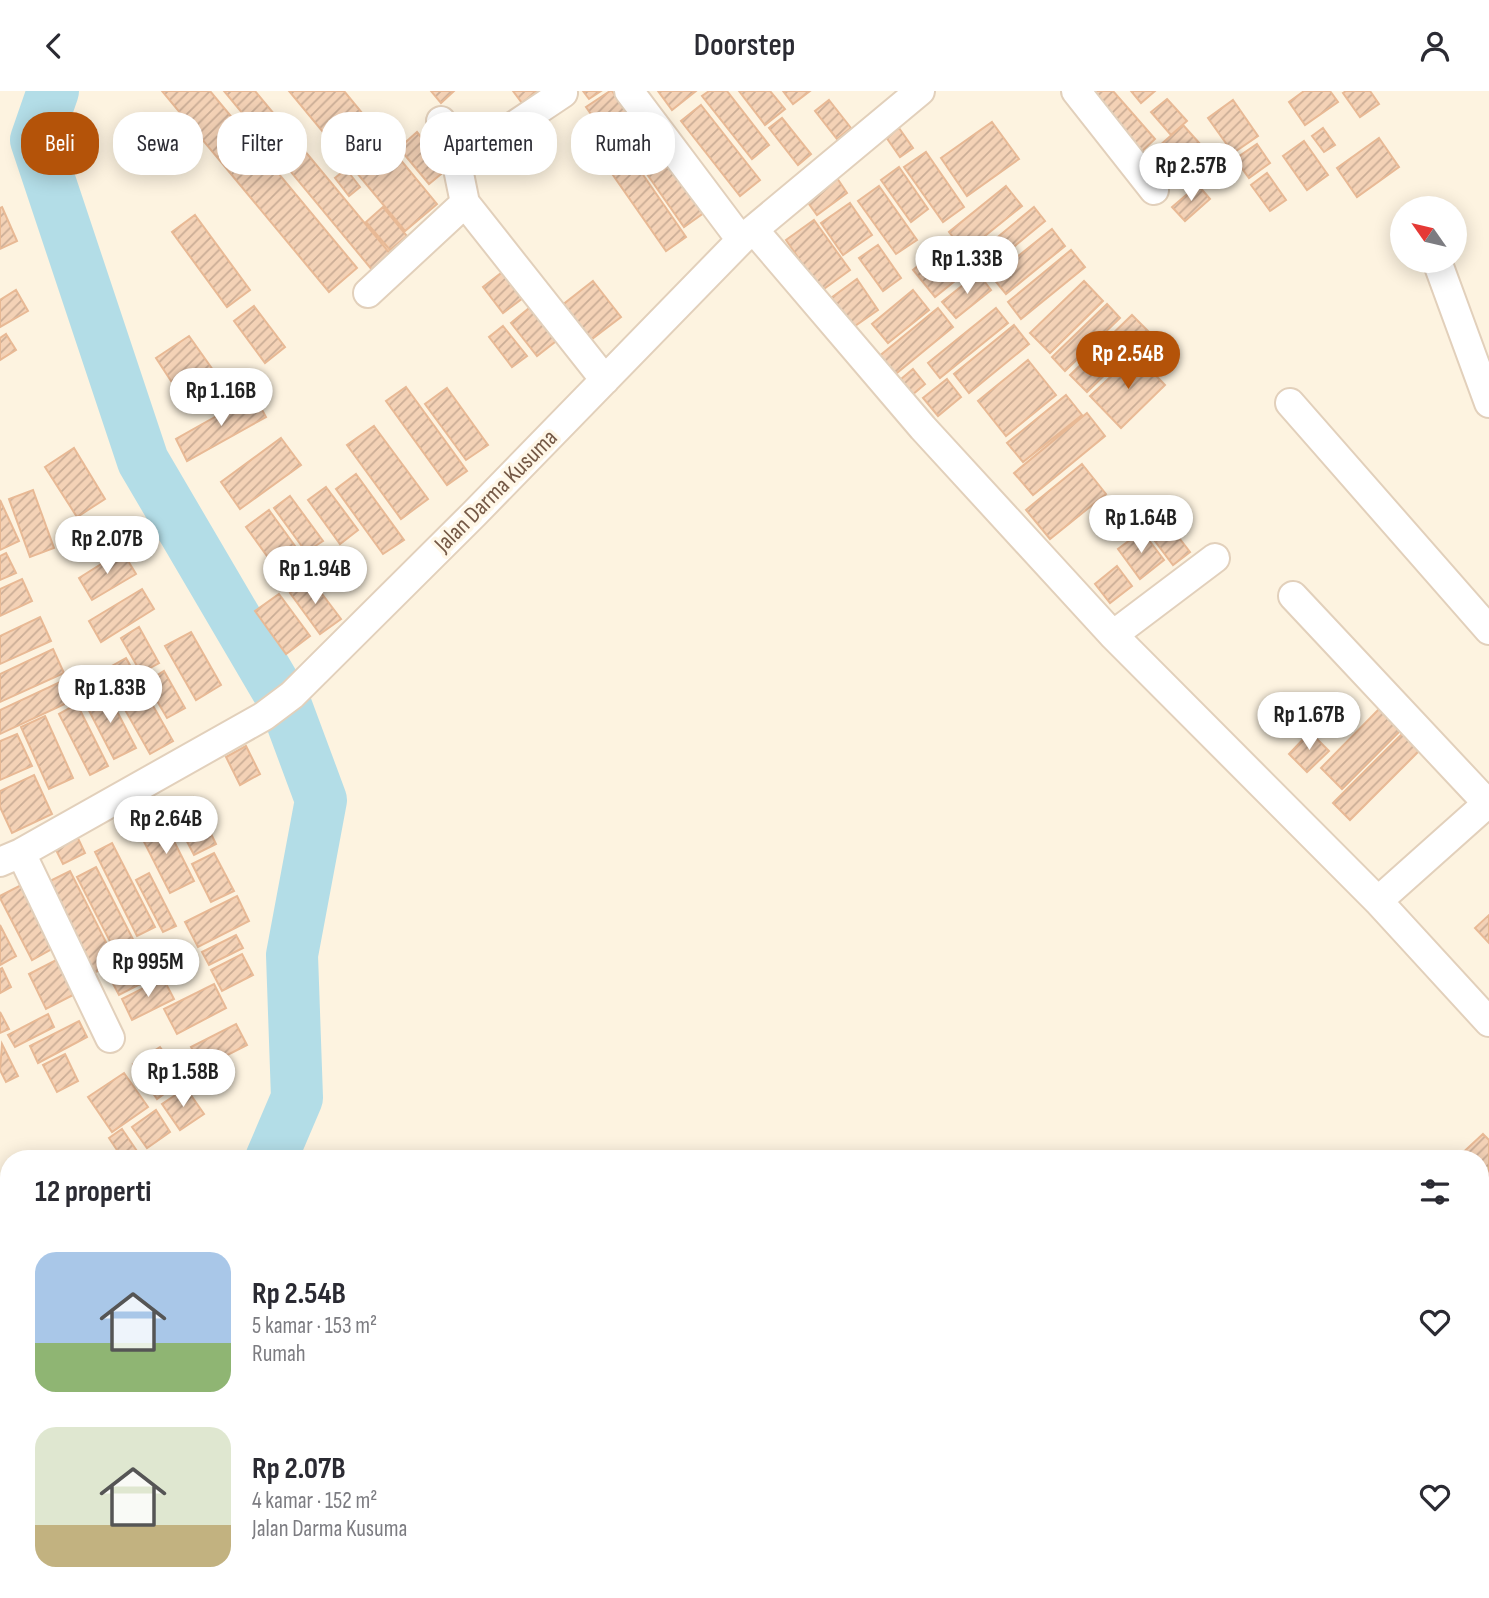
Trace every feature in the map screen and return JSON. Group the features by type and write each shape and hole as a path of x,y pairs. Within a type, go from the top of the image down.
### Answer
{"street":[{"path":"629,91 747,235 1113,635 1378,901 1489,1022"},
{"name":"Jalan Darma Kusuma","path":"11,857 264,716 292,695 747,235 920,91"},
{"path":"1076,91 1154,190"},
{"path":"535,112 563,93"},
{"path":"459,175 465,202 605,380"},
{"path":"368,293 465,202"},
{"path":"1441,273 1489,403"},
{"path":"1290,404 1489,630"},
{"path":"1113,635 1215,558"},
{"path":"1293,596 1488,803 1378,901"},
{"path":"11,857 110,1038"}],"building":[{"path":"162,91 210,91 227,112 217,112 217,157 203,140 203,112 179,112"},
{"path":"224,91 255,91 272,112 241,112"},
{"path":"289,91 344,91 361,112 321,112 321,130"},
{"path":"431,91 454,91 441,103"},
{"path":"513,91 537,91 522,103"},
{"path":"583,91 601,91 589,99"},
{"path":"612,91 627,112 590,112 586,107"},
{"path":"658,91 696,91 672,110"},
{"path":"709,91 727,91 769,145 752,159 702,96"},
{"path":"739,91 770,91 785,109 765,125"},
{"path":"783,91 810,91 793,104"},
{"path":"1093,91 1113,91 1155,139 1140,153"},
{"path":"1131,91 1155,91 1141,103"},
{"path":"1304,91 1330,91 1338,102 1305,125 1289,102"},
{"path":"1370,91 1379,104 1360,117 1343,93"},
{"path":"1167,99 1187,121 1171,135 1151,112"},
{"path":"829,100 851,128 837,139 815,111"},
{"path":"1233,100 1258,136 1233,153 1208,118"},
{"path":"701,105 760,180 740,196 681,121"},
{"path":"782,118 811,154 798,165 769,128"},
{"path":"992,122 1019,159 967,196 941,158"},
{"path":"1183,125 1201,145 1168,174 1150,154"},
{"path":"899,128 913,148 900,157 886,137"},
{"path":"1323,128 1335,145 1324,152 1312,136"},
{"path":"417,132 420,136 420,173 406,156 406,142"},
{"path":"1379,138 1399,167 1357,197 1337,168"},
{"path":"1304,141 1328,175 1307,190 1283,156"},
{"path":"1257,144 1270,163 1249,178 1235,159"},
{"path":"926,152 964,207 943,222 904,167"},
{"path":"307,154 321,170 321,175 325,175 392,256 373,271 294,175 307,175"},
{"path":"675,163 708,210 684,227 648,175 675,175"},
{"path":"406,166 437,204 405,231 359,175 406,175"},
{"path":"899,167 928,209 911,222 881,180"},
{"path":"1267,173 1286,200 1270,211 1251,185"},
{"path":"232,175 280,175 357,268 329,292"},
{"path":"339,175 351,175 360,187 349,196 335,178"},
{"path":"422,175 440,175 429,184"},
{"path":"613,175 643,175 686,237 666,251"},
{"path":"837,178 847,193 817,215 806,200"},
{"path":"1198,185 1210,199 1185,221 1172,207"},
{"path":"879,186 917,240 896,254 858,201"},
{"path":"1006,186 1022,206 965,252 949,232"},
{"path":"850,203 872,235 843,255 821,223"},
{"path":"2,207 17,241 0,249 0,208"},
{"path":"383,207 407,236 390,250 366,222"},
{"path":"1034,207 1045,221 981,274 970,260"},
{"path":"195,215 250,290 227,307 172,232"},
{"path":"814,220 850,270 821,291 786,240"},
{"path":"1052,229 1065,246 1006,294 992,277"},
{"path":"949,240 971,268 935,297 913,270"},
{"path":"878,245 901,278 883,291 859,258"},
{"path":"1071,250 1085,267 1021,319 1008,302"},
{"path":"510,266 531,292 503,313 483,287"},
{"path":"978,273 991,290 956,318 942,302"},
{"path":"857,279 878,310 852,328 831,298"},
{"path":"593,281 621,317 588,342 561,306"},
{"path":"1084,281 1103,301 1050,353 1030,333"},
{"path":"16,290 28,311 0,327 0,300"},
{"path":"913,290 929,310 888,343 872,324"},
{"path":"534,304 560,338 537,356 511,323"},
{"path":"1107,304 1120,318 1065,371 1052,357"},
{"path":"254,306 285,347 265,363 234,321"},
{"path":"938,308 953,327 892,377 877,358"},
{"path":"996,308 1008,323 940,378 928,363"},
{"path":"1132,315 1149,332 1087,392 1070,375"},
{"path":"1014,325 1029,344 969,393 954,374"},
{"path":"503,326 527,356 512,367 489,337"},
{"path":"6,334 16,350 0,360 0,338"},
{"path":"189,336 213,370 179,393 156,358"},
{"path":"1135,354 1165,385 1121,428 1090,396"},
{"path":"1028,360 1056,395 1006,436 978,401"},
{"path":"913,369 925,384 912,395 900,380"},
{"path":"947,379 961,397 938,416 923,398"},
{"path":"406,387 467,471 447,485 386,401"},
{"path":"447,388 488,445 466,460 425,404"},
{"path":"254,395 266,417 187,461 176,439"},
{"path":"1066,395 1082,415 1023,462 1007,443"},
{"path":"1087,413 1105,436 1033,495 1014,473"},
{"path":"374,426 428,499 401,519 347,445"},
{"path":"281,438 301,465 240,509 221,482"},
{"path":"74,448 105,499 77,517 45,467"},
{"path":"1082,464 1106,494 1050,539 1026,510"},
{"path":"356,474 404,540 383,554 336,489"},
{"path":"326,487 358,530 340,544 308,500"},
{"path":"33,490 54,548 30,557 9,499"},
{"path":"290,496 323,541 306,552 274,508"},
{"path":"0,500 19,541 0,550"},
{"path":"1155,507 1190,552 1173,565 1139,520"},
{"path":"269,510 303,557 280,574 246,527"},
{"path":"1142,531 1164,560 1140,579 1118,549"},
{"path":"122,551 136,574 92,600 79,578"},
{"path":"6,553 16,573 0,580 0,556"},
{"path":"1117,566 1132,586 1110,603 1095,584"},
{"path":"310,578 341,619 320,634 290,593"},
{"path":"22,579 32,601 0,616 0,589"},
{"path":"142,589 154,609 101,642 89,621"},
{"path":"279,594 310,636 286,654 255,611"},
{"path":"40,617 51,641 0,664 0,636"},
{"path":"139,627 159,663 141,673 121,638"},
{"path":"191,632 221,685 196,700 165,646"},
{"path":"53,649 64,673 0,702 0,674"},
{"path":"126,658 173,741 150,754 103,671"},
{"path":"164,671 185,708 167,718 146,682"},
{"path":"60,682 69,702 0,734 0,710"},
{"path":"106,690 136,748 114,759 84,701"},
{"path":"77,704 108,766 90,775 59,714"},
{"path":"1383,705 1404,727 1342,789 1321,768"},
{"path":"45,716 73,778 49,789 21,727"},
{"path":"1407,729 1424,746 1350,820 1333,803"},
{"path":"1310,732 1329,751 1307,772 1289,754"},
{"path":"17,734 32,766 0,780 0,741"},
{"path":"246,746 260,774 240,785 226,757"},
{"path":"34,775 52,814 12,833 0,807 0,791"},
{"path":"193,797 216,844 194,855 170,809"},
{"path":"163,819 194,881 170,893 139,832"},
{"path":"76,834 85,853 63,864 54,846"},
{"path":"112,843 155,927 137,936 95,852"},
{"path":"214,853 234,891 211,902 192,864"},
{"path":"96,867 138,949 119,959 77,877"},
{"path":"70,871 116,962 92,974 46,883"},
{"path":"149,873 176,926 163,932 136,880"},
{"path":"25,883 57,946 32,960 0,898"},
{"path":"237,896 249,921 198,947 185,922"},
{"path":"1489,915 1489,943 1475,928"},
{"path":"0,925 16,956 0,965"},
{"path":"236,935 243,948 209,965 202,952"},
{"path":"178,946 185,961 119,995 111,980"},
{"path":"242,954 253,975 222,991 211,970"},
{"path":"58,959 75,994 46,1009 29,974"},
{"path":"2,968 11,987 0,993 0,969"},
{"path":"163,978 174,999 132,1020 122,999"},
{"path":"214,984 226,1008 177,1034 164,1009"},
{"path":"0,1012 9,1029 0,1033"},
{"path":"48,1014 54,1027 15,1047 8,1035"},
{"path":"79,1021 87,1037 38,1063 30,1046"},
{"path":"236,1024 247,1045 202,1068 191,1047"},
{"path":"2,1044 18,1076 6,1082 0,1070"},
{"path":"160,1047 183,1080 157,1099 133,1064"},
{"path":"65,1054 78,1081 57,1092 43,1065"},
{"path":"124,1073 148,1107 112,1132 88,1097"},
{"path":"186,1088 204,1114 180,1130 162,1104"},
{"path":"156,1110 170,1132 147,1148 132,1127"},
{"path":"122,1129 136,1150 117,1150 109,1138"},
{"path":"1483,1134 1489,1140 1489,1150 1466,1150"}],"waterway":[{"path":"53,91 36,140 143,461 285,703 321,800 292,955 297,1098 275,1150"}]}
